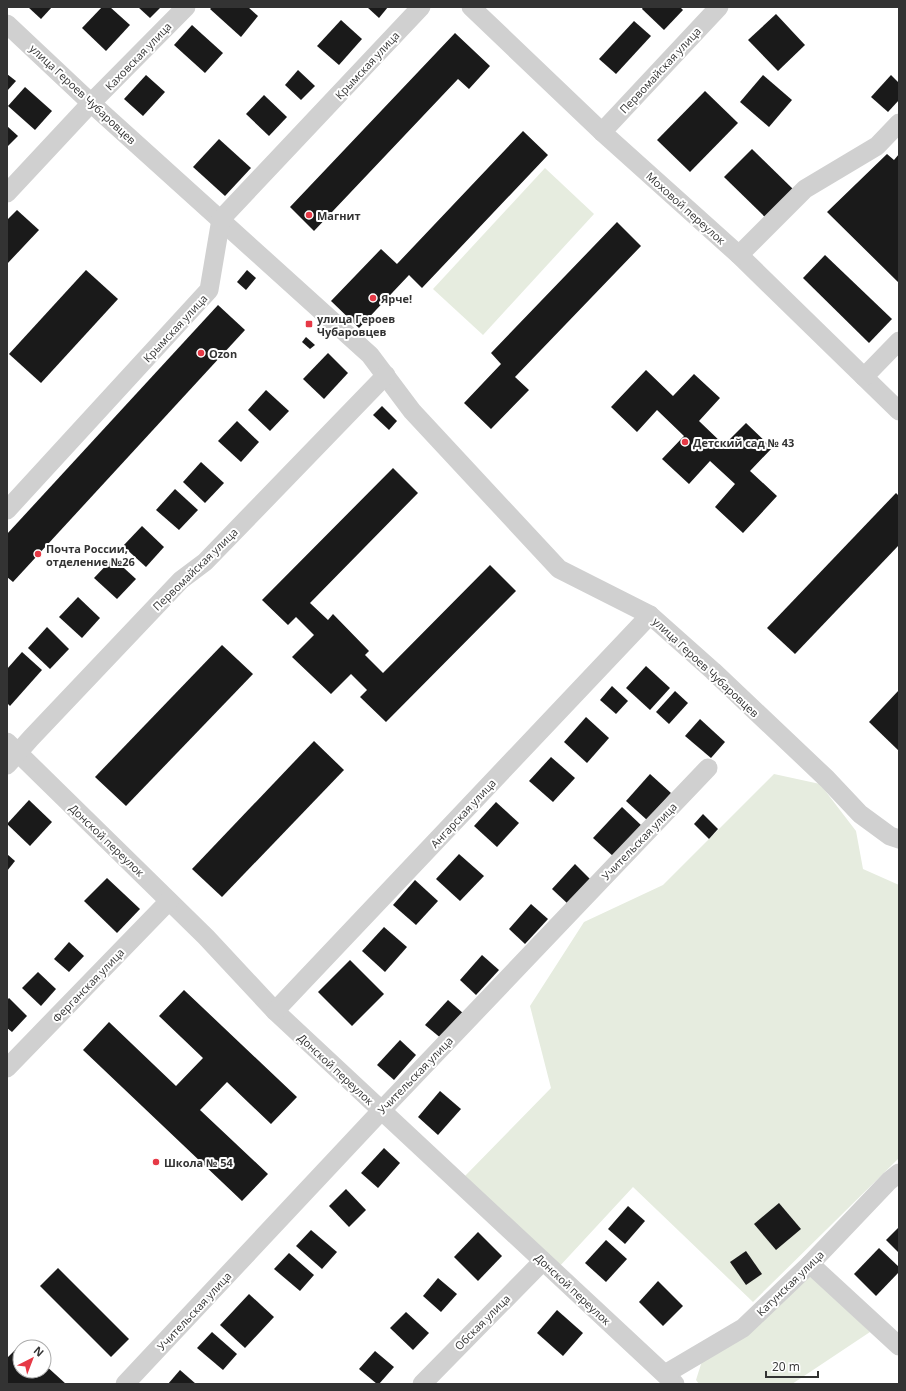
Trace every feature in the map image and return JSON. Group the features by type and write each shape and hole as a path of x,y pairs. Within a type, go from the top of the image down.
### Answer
{"street":[{"name":"Каховская улица","path":"7,193 91,103 186,7"},
{"name":"Крымская улица","path":"7,510 209,290 221,219 421,7"},
{"name":"Моховой переулок","path":"471,7 602,132 739,255 899,411"},
{"name":"Первомайская улица","path":"602,132 719,7"},
{"name":"улица Героев Чубаровцев","path":"7,24 91,103 370,355 412,411 559,569 650,615 713,671 827,779 860,814 890,836 899,839"},
{"path":"739,255 805,189 877,146 899,123"},
{"path":"864,377 899,341"},
{"name":"Первомайская улица","path":"11,753 181,580 205,562 386,376"},
{"name":"Ангарская улица","path":"275,1011 650,615"},
{"name":"Донской переулок","path":"11,753 169,901 275,1011 670,1379"},
{"name":"Учительская улица","path":"125,1384 381,1111 708,768"},
{"name":"Ферганская улица","path":"7,1068 169,901"},
{"name":"Катунская улица","path":"670,1379 743,1328 810,1264 889,1181 899,1173"},
{"name":"Обская улица","path":"422,1384 543,1261"},
{"path":"810,1264 899,1346"}],"shaded area":[{"path":"545,168 594,214 483,335 433,289"},
{"path":"774,774 820,784 856,831 863,869 899,885 899,1158 753,1302 633,1187 558,1268 464,1177 551,1088 530,1006 584,922 663,885"},
{"path":"812,1275 870,1332 792,1384 699,1384 696,1380 702,1361"}],"building":[{"path":"28,7 52,7 41,19"},
{"path":"102,7 110,7 130,25 106,51 82,28"},
{"path":"138,7 161,7 150,18"},
{"path":"212,7 248,7 258,16 241,37 210,9"},
{"path":"367,7 388,7 379,18"},
{"path":"643,7 680,7 683,10 664,30 642,9"},
{"path":"776,14 805,45 778,71 748,40"},
{"path":"341,20 362,39 339,65 317,46"},
{"path":"634,21 651,36 616,74 599,59"},
{"path":"192,25 223,53 205,73 174,45"},
{"path":"455,33 490,66 469,89 458,79 314,231 290,207"},
{"path":"298,70 315,86 301,100 285,85"},
{"path":"7,74 16,81 7,91"},
{"path":"146,75 165,92 143,116 124,99"},
{"path":"763,75 792,100 769,127 740,102"},
{"path":"891,75 899,83 899,100 888,112 871,97"},
{"path":"25,87 52,111 35,130 8,106"},
{"path":"705,91 738,123 690,172 657,140"},
{"path":"264,95 287,117 269,136 246,114"},
{"path":"7,126 18,136 7,147"},
{"path":"523,131 548,155 422,288 409,275 359,328 331,301 381,249 397,264"},
{"path":"219,139 251,168 225,196 193,167"},
{"path":"752,149 796,192 768,220 724,177"},
{"path":"887,154 894,160 899,154 899,283 827,212"},
{"path":"17,210 39,230 7,264 7,220"},
{"path":"617,222 641,246 515,377 529,390 491,429 464,403 501,364 491,353"},
{"path":"825,255 892,319 869,343 803,278"},
{"path":"86,270 118,299 41,383 9,354"},
{"path":"247,270 256,278 246,290 237,282"},
{"path":"218,305 245,330 13,582 7,577 7,534"},
{"path":"306,337 315,345 310,349 302,342"},
{"path":"328,353 348,373 324,399 303,379"},
{"path":"646,370 673,396 694,374 720,398 699,421 724,445 746,423 772,448 750,471 777,496 743,533 715,507 735,484 710,461 689,484 662,459 684,436 657,410 637,432 611,407"},
{"path":"266,390 289,411 270,431 248,410"},
{"path":"382,406 397,421 389,430 373,415"},
{"path":"237,421 259,442 241,462 218,441"},
{"path":"201,462 224,483 205,503 183,482"},
{"path":"393,468 418,493 310,603 328,620 333,614 369,651 365,655 383,673 490,565 516,591 386,722 360,697 367,690 351,674 331,694 292,657 314,635 296,617 288,625 262,600"},
{"path":"175,489 198,510 179,530 156,510"},
{"path":"896,493 899,496 899,545 795,654 767,628"},
{"path":"142,526 164,547 146,567 123,546"},
{"path":"113,558 136,579 117,599 94,578"},
{"path":"78,597 100,618 82,638 59,617"},
{"path":"47,627 69,649 50,669 28,648"},
{"path":"222,645 253,674 126,806 95,777"},
{"path":"22,652 42,670 10,706 7,703 7,669"},
{"path":"646,666 670,688 650,710 626,688"},
{"path":"612,686 628,701 616,714 600,700"},
{"path":"899,690 899,751 869,722"},
{"path":"675,691 688,703 669,724 656,712"},
{"path":"586,717 609,738 587,763 564,742"},
{"path":"700,719 725,742 711,758 685,736"},
{"path":"314,741 344,770 222,897 192,869"},
{"path":"551,757 575,778 553,802 529,781"},
{"path":"650,774 671,793 647,820 626,801"},
{"path":"29,800 52,822 30,846 7,824"},
{"path":"496,802 519,823 497,847 474,826"},
{"path":"622,807 642,826 614,857 593,838"},
{"path":"703,814 718,829 709,839 694,824"},
{"path":"7,854 15,861 7,871"},
{"path":"459,854 484,876 460,901 436,879"},
{"path":"575,864 591,880 568,904 552,889"},
{"path":"107,878 140,909 117,933 84,901"},
{"path":"415,880 438,901 416,925 393,905"},
{"path":"531,904 548,919 525,944 509,929"},
{"path":"384,927 407,947 385,972 362,951"},
{"path":"69,942 84,956 69,972 54,959"},
{"path":"482,955 499,970 476,995 460,980"},
{"path":"350,960 384,994 352,1026 318,992"},
{"path":"38,972 56,989 41,1006 22,988"},
{"path":"184,990 297,1097 271,1124 227,1082 200,1110 268,1174 242,1201 83,1050 109,1022 176,1086 203,1058 159,1016"},
{"path":"9,998 27,1016 12,1032 7,1028 7,1000"},
{"path":"448,1000 464,1014 442,1039 425,1025"},
{"path":"400,1040 416,1055 394,1080 377,1065"},
{"path":"440,1091 461,1109 438,1135 418,1117"},
{"path":"384,1148 400,1163 378,1188 361,1173"},
{"path":"346,1189 366,1210 349,1227 329,1206"},
{"path":"779,1203 801,1229 776,1250 754,1224"},
{"path":"628,1206 645,1221 625,1244 608,1229"},
{"path":"899,1227 899,1253 886,1240"},
{"path":"311,1230 337,1252 322,1269 296,1246"},
{"path":"478,1232 502,1256 478,1281 454,1257"},
{"path":"606,1240 627,1259 606,1282 585,1263"},
{"path":"879,1248 899,1267 899,1272 876,1296 854,1274"},
{"path":"746,1251 762,1274 746,1285 730,1262"},
{"path":"289,1253 314,1275 300,1291 274,1269"},
{"path":"58,1268 129,1339 111,1357 40,1286"},
{"path":"438,1278 457,1294 441,1312 423,1296"},
{"path":"658,1281 683,1306 663,1326 639,1302"},
{"path":"249,1294 274,1317 245,1348 220,1325"},
{"path":"557,1310 583,1333 563,1356 537,1333"},
{"path":"406,1312 429,1333 413,1350 390,1328"},
{"path":"212,1332 237,1354 223,1370 197,1348"},
{"path":"375,1351 394,1367 379,1384 359,1369"},
{"path":"12,1353 12,1379 52,1379 52,1371 66,1384 7,1384 7,1358"},
{"path":"180,1370 196,1384 168,1384"}],"place":[{"name":"Магнит","path":"309,215"},
{"name":"Ярче!","path":"373,298"},
{"name":"улица Героев Чубаровцев","path":"309,324"},
{"name":"Ozon","path":"201,353"},
{"name":"Детский сад № 43","path":"685,442"},
{"name":"Почта России, отделение №26","path":"38,554"},
{"name":"Школа № 54","path":"156,1162"}]}
